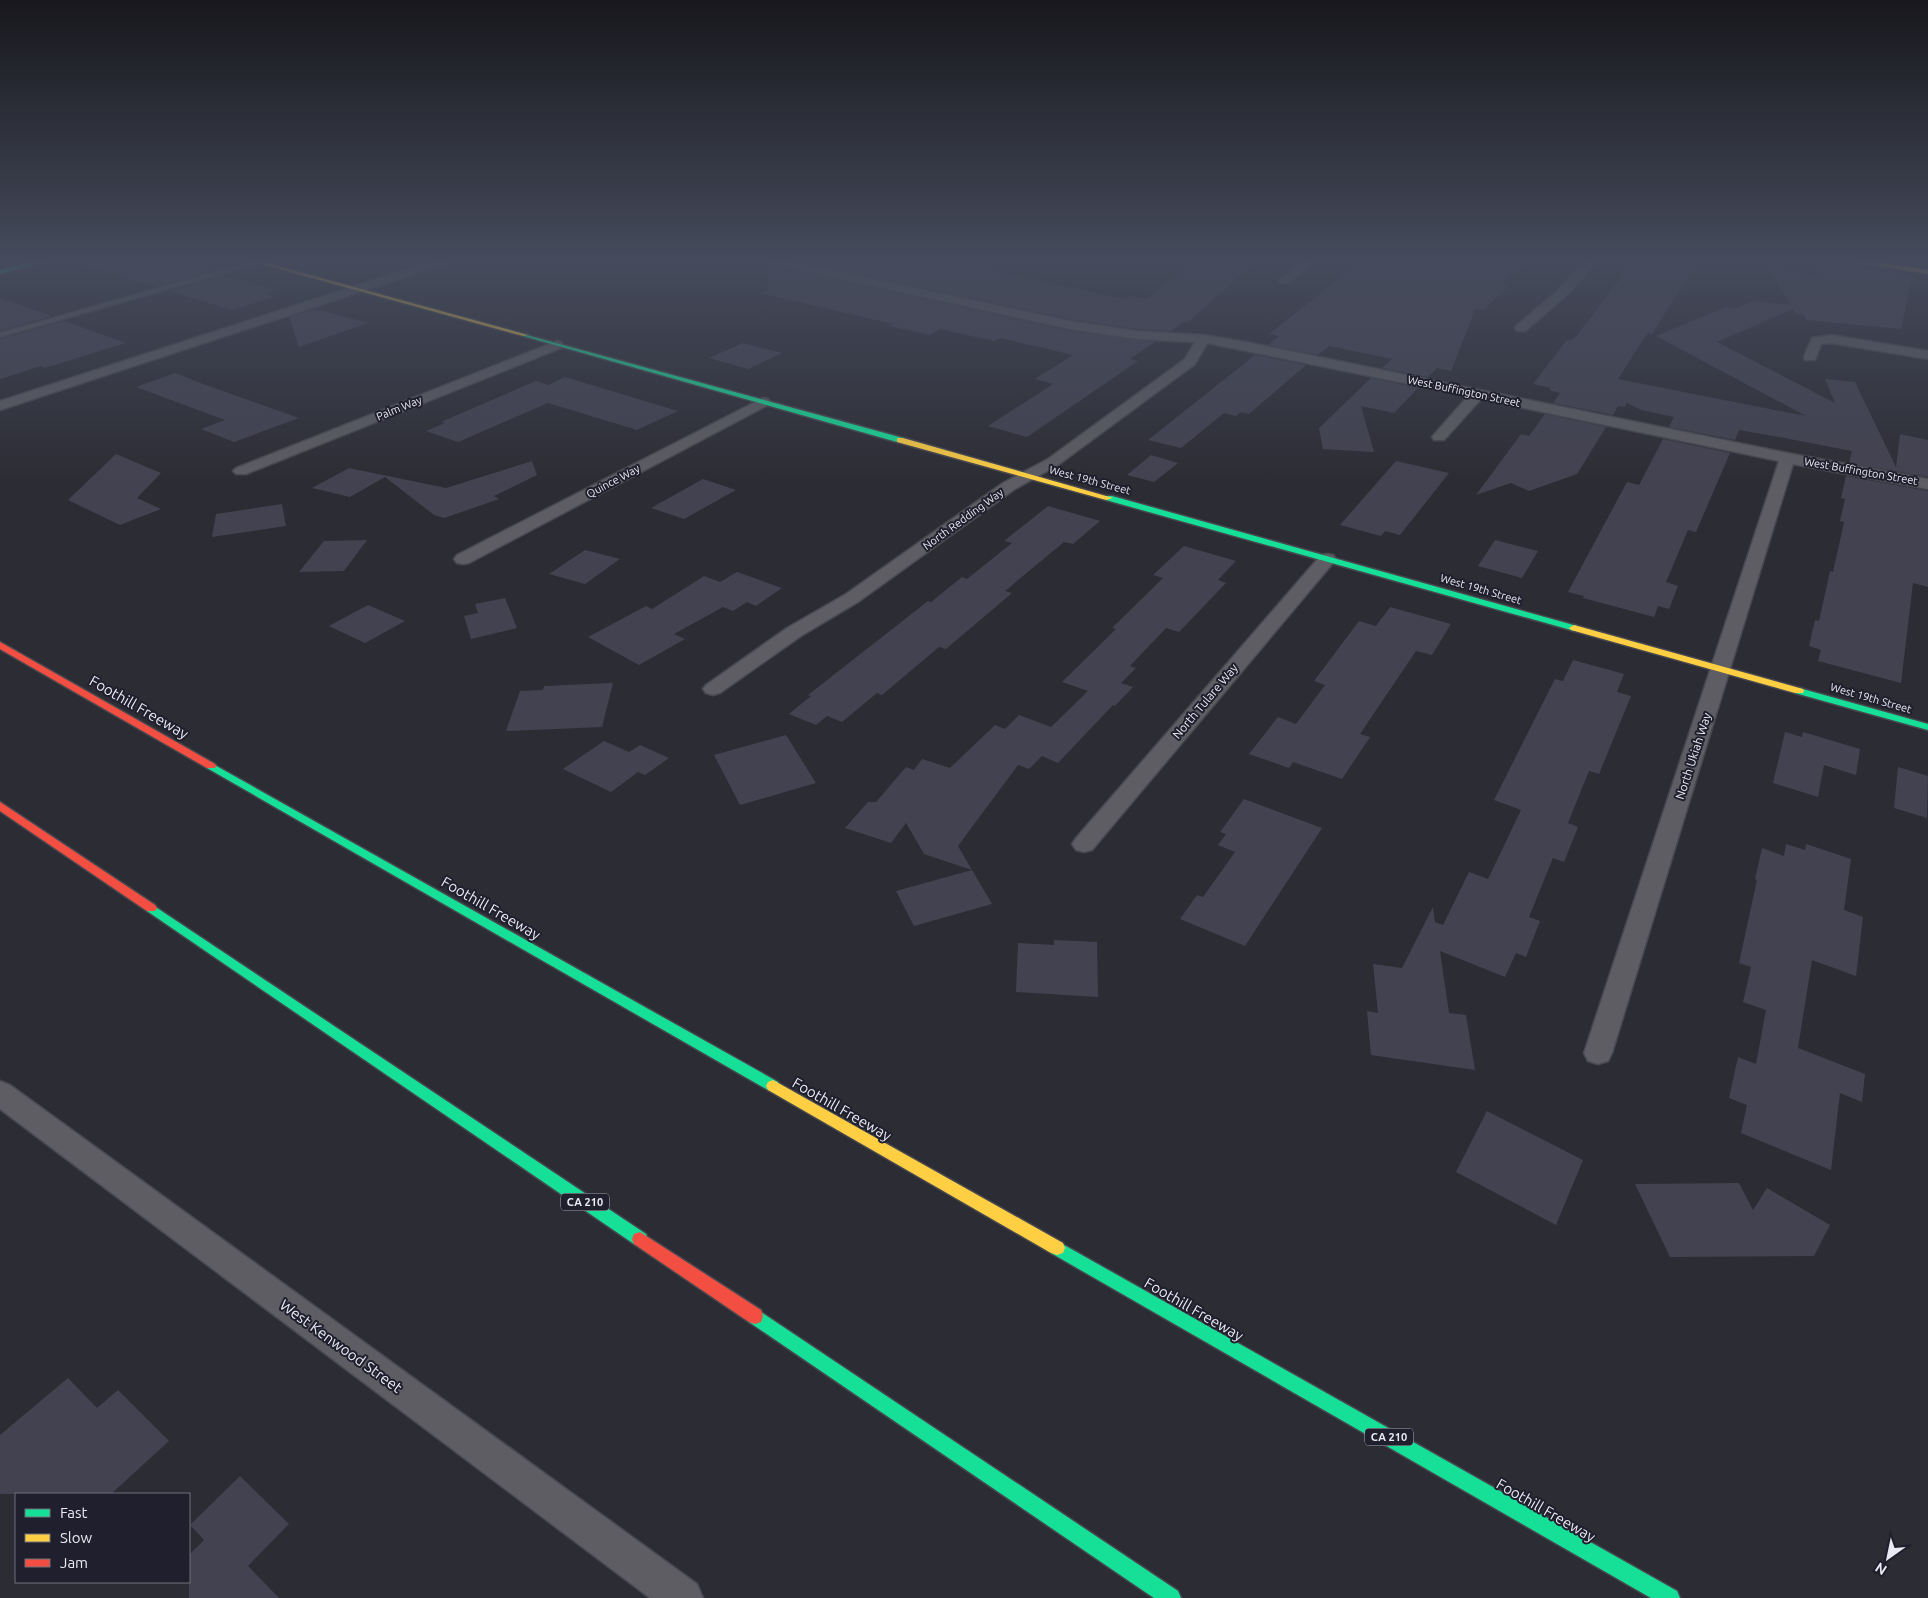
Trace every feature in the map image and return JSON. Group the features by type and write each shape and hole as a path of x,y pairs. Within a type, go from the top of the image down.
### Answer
{"main road":[{"name":"West 19th Street","path":"519,334 1928,727"},
{"name":"Foothill Freeway","path":"0,645 1670,1598"},
{"name":"CA 210","path":"0,806 1171,1598"}],"street":[{"path":"0,406 223,334"},
{"name":"West Buffington Street","path":"1126,334 1203,339 1246,346 1787,458 1928,484"},
{"name":"North Redding Way","path":"714,689 794,632 852,598 1009,486 1053,462 1190,362 1203,339"},
{"path":"1810,357 1816,341 1831,339 1928,355"},
{"name":"Palm Way","path":"240,471 557,345"},
{"path":"1439,438 1478,394"},
{"name":"Quince Way","path":"463,559 763,402"},
{"name":"North Ukiah Way","path":"1598,1053 1787,458"},
{"name":"North Tulare Way","path":"1084,844 1327,559"},
{"name":"West Kenwood Street","path":"0,1094 683,1598"}],"building":[{"path":"19,334 99,334 126,343 45,368 41,366 0,379 0,339"},
{"path":"295,334 338,334 299,347"},
{"path":"961,334 1090,334 1155,342 1130,359 1138,361 1027,437 988,426 1053,384 1035,379 1073,355 1000,338 994,341"},
{"path":"1269,334 1466,334 1451,371 1437,368 1428,377 1382,368 1392,359 1329,346 1318,355 1268,345 1279,336"},
{"path":"1578,334 1647,334 1618,379 1806,416 1656,336 1662,334 1736,334 1717,342 1835,403 1825,379 1855,382 1896,467 1900,434 1928,440 1928,477 1849,463 1852,451 1739,430 1735,440 1669,427 1674,417 1641,410 1627,403 1625,407 1618,406 1613,415 1553,403 1560,393 1549,390 1551,388 1533,384 1566,341 1574,339"},
{"path":"743,343 782,353 748,369 709,358"},
{"path":"1255,355 1306,365 1249,414 1241,412 1236,416 1224,413 1181,448 1148,440"},
{"path":"175,373 299,418 234,442 201,429 225,420 136,387"},
{"path":"565,377 678,411 637,430 548,403 458,442 426,431 445,423 441,422 536,381 548,385"},
{"path":"1371,378 1418,388 1394,413 1361,406 1374,452 1323,449 1319,428"},
{"path":"1545,414 1606,427 1577,474 1529,491 1511,483 1476,495 1521,434 1529,436"},
{"path":"1663,439 1730,453 1696,532 1688,530 1666,582 1678,586 1669,609 1658,606 1654,617 1583,598 1584,596 1568,592 1627,482 1639,485"},
{"path":"116,454 161,473 137,498 161,509 120,525 68,500"},
{"path":"1151,455 1178,463 1154,482 1127,475"},
{"path":"532,461 537,475 494,496 499,499 444,518 434,515 385,477 350,497 312,488 349,468 446,488"},
{"path":"1396,461 1449,473 1400,535 1385,531 1381,536 1340,525"},
{"path":"1846,476 1928,491 1928,587 1913,583 1901,683 1818,661 1821,650 1809,646 1815,620 1819,621 1830,571 1833,572 1844,522 1840,521 1845,499 1841,498"},
{"path":"703,479 736,490 684,519 651,508"},
{"path":"282,504 286,526 212,537 216,514"},
{"path":"1048,506 1100,521 1073,544 1064,542 1005,591 1012,593 946,649 939,647 882,695 877,693 842,722 827,716 816,725 789,714 811,696 808,695 928,601 931,602 962,577 967,579 1012,543 1004,541"},
{"path":"367,540 344,571 299,572 324,541"},
{"path":"1495,540 1538,551 1522,578 1478,566"},
{"path":"1184,546 1236,561 1218,580 1226,583 1179,632 1166,628 1130,666 1136,668 1121,683 1133,687 1115,706 1113,705 1058,763 1042,756 1029,769 1018,765 958,846 972,870 924,854 906,823 891,843 845,828 868,802 876,802 906,767 914,770 922,759 950,768 995,725 1005,729 1019,715 1051,727 1088,691 1062,682 1116,629 1112,628 1163,578 1153,575"},
{"path":"585,550 620,559 585,584 549,574"},
{"path":"737,572 782,588 756,606 747,602 733,611 723,607 674,634 685,639 639,665 588,637 646,606 652,609 704,576 720,582"},
{"path":"505,598 517,628 471,639 464,616 478,613 475,604"},
{"path":"368,605 405,621 365,643 329,626"},
{"path":"1390,607 1451,624 1432,655 1416,651 1360,734 1370,737 1342,779 1293,762 1289,768 1249,754 1278,717 1296,724 1325,685 1314,681 1359,621 1376,626"},
{"path":"1573,660 1624,674 1617,692 1631,696 1599,774 1589,771 1568,823 1578,827 1564,862 1553,858 1529,917 1540,921 1526,957 1516,953 1505,977 1440,951 1449,1013 1466,1015 1475,1070 1371,1055 1367,1011 1378,1013 1373,964 1402,968 1433,907 1435,922 1443,925 1469,872 1488,879 1521,810 1494,800 1555,679 1563,681"},
{"path":"613,683 602,727 506,731 520,691 543,690 544,686"},
{"path":"1785,732 1802,737 1803,732 1860,749 1856,775 1824,765 1818,797 1773,783"},
{"path":"786,735 816,783 740,805 714,755"},
{"path":"604,741 629,752 640,745 669,758 645,775 638,772 611,792 563,769"},
{"path":"1898,767 1928,776 1927,818 1894,808"},
{"path":"1244,799 1322,828 1245,946 1180,919 1197,895 1203,897 1235,852 1218,845 1226,834 1220,832"},
{"path":"1786,844 1805,850 1806,844 1851,859 1844,910 1863,917 1856,976 1812,960 1798,1048 1865,1074 1862,1102 1840,1093 1831,1170 1741,1133 1747,1105 1729,1098 1738,1057 1756,1064 1766,1010 1743,1002 1751,967 1739,963 1757,880 1755,879 1762,848 1784,856"},
{"path":"972,870 992,904 914,926 896,891"},
{"path":"1054,940 1097,942 1098,997 1016,992 1018,943 1054,945"},
{"path":"1487,1111 1583,1160 1556,1225 1456,1172"},
{"path":"1739,1183 1753,1210 1767,1188 1830,1225 1814,1256 1670,1257 1635,1184"},
{"path":"68,1378 97,1408 118,1390 169,1441 112,1493 0,1494 0,1435"},
{"path":"240,1476 289,1524 248,1566 279,1598 189,1598 190,1554 204,1540 190,1525"}],"traffic: fast":[{"path":"525,335 900,440"},
{"path":"1109,498 1574,628"},
{"path":"1799,691 1928,727"},
{"path":"211,766 773,1086"},
{"path":"151,908 640,1239"},
{"path":"1057,1248 1670,1598"},
{"path":"755,1316 1171,1598"}],"traffic: slow":[{"path":"520,334 525,335"},
{"path":"900,440 1109,498"},
{"path":"1574,628 1799,691"},
{"path":"773,1086 1057,1248"}],"traffic: jam":[{"path":"0,645 211,766"},
{"path":"0,806 151,908"},
{"path":"640,1239 755,1316"}]}
